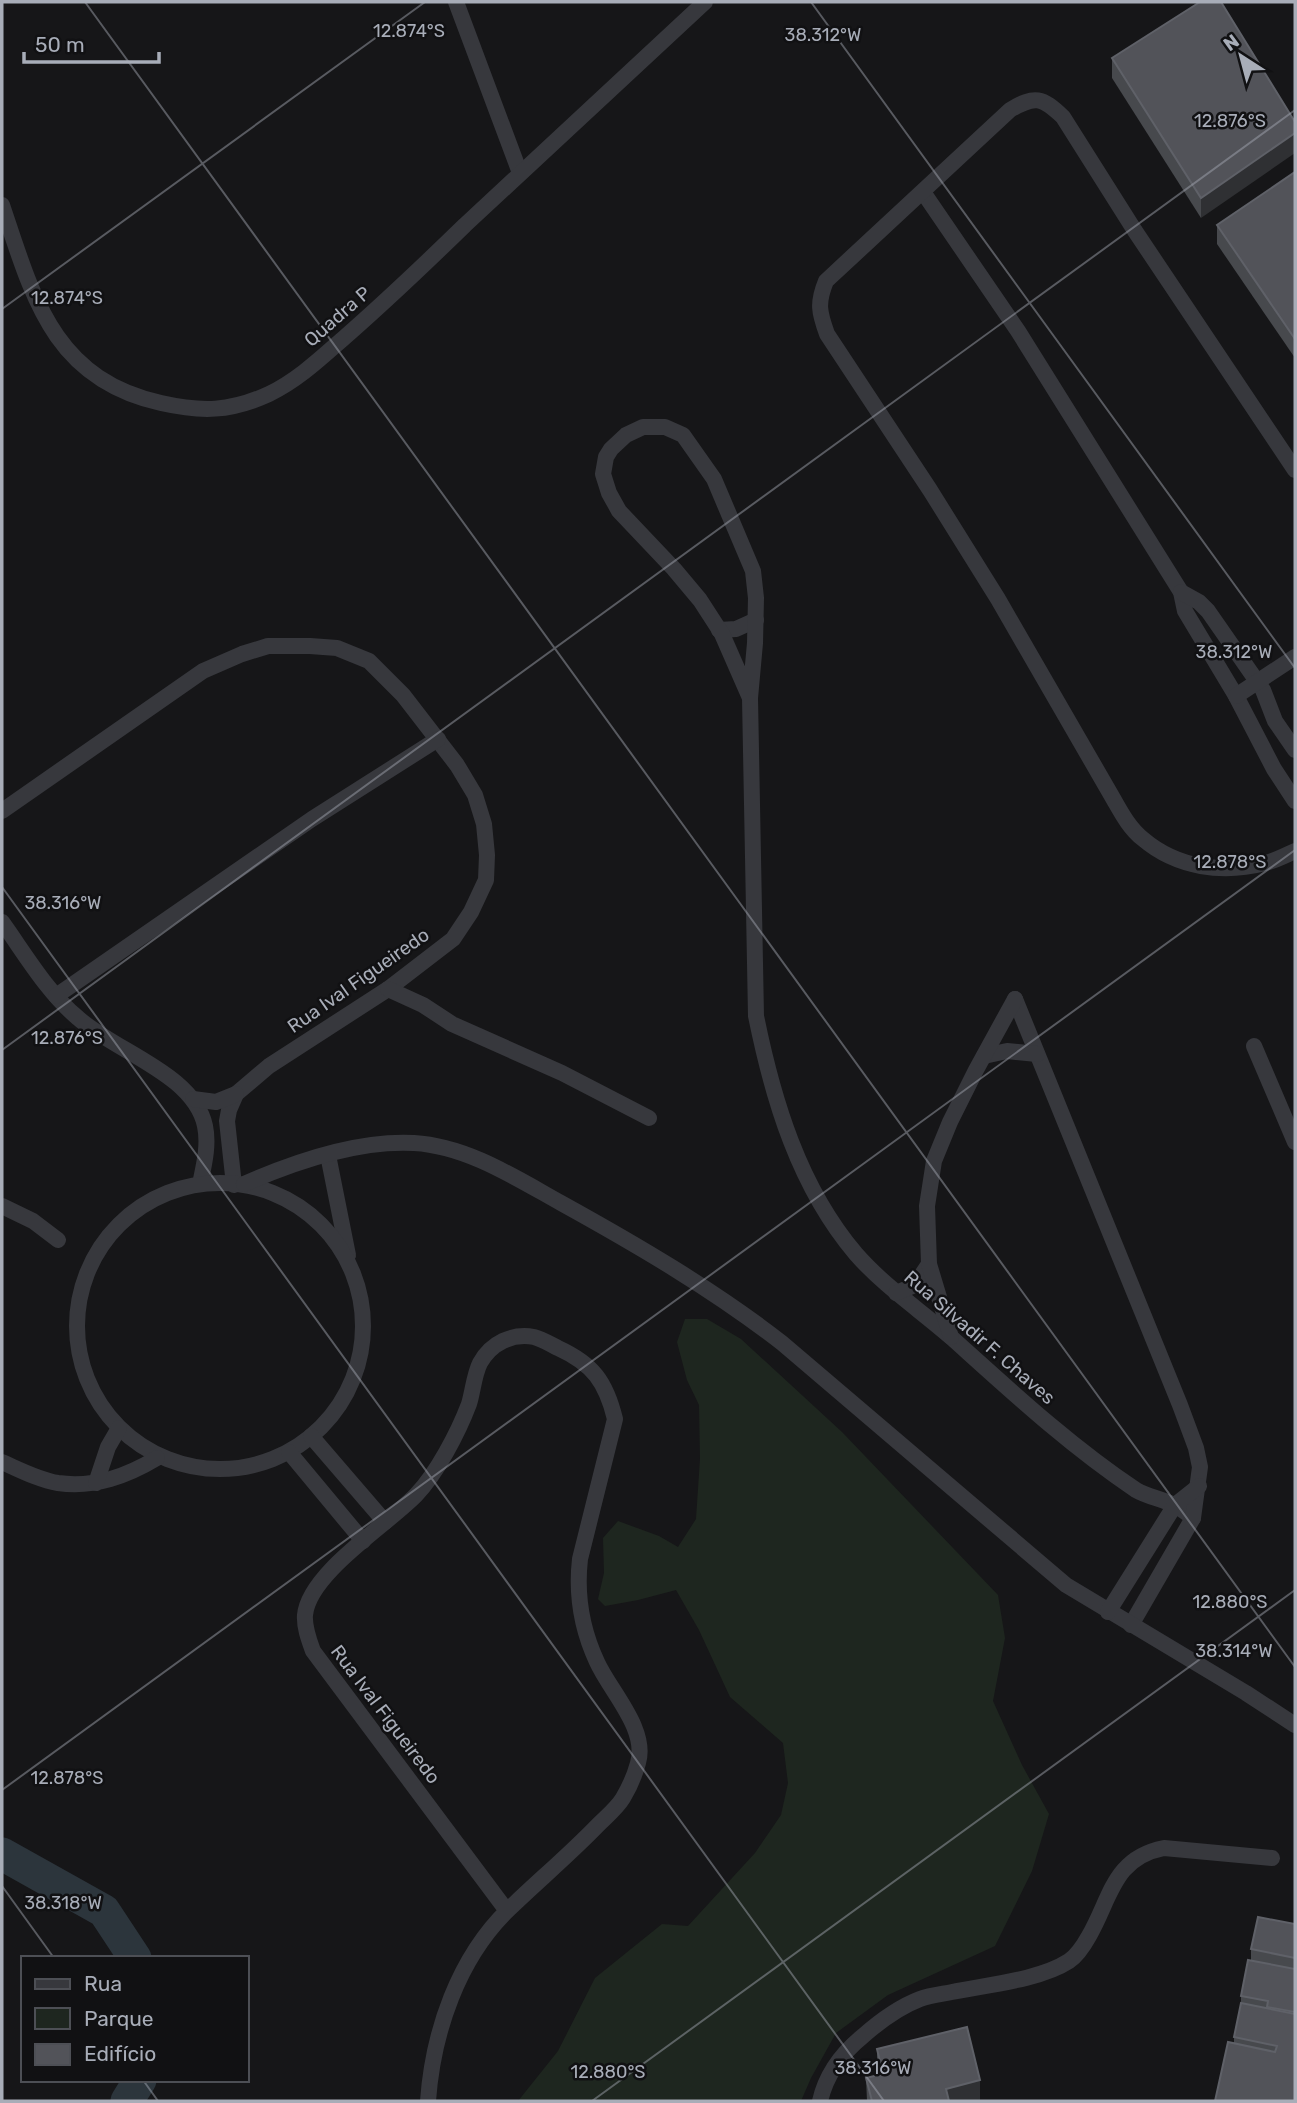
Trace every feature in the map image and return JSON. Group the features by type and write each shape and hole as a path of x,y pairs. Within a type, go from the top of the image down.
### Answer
{"street":[{"path":"456,2 520,173"},
{"name":"Quadra P","path":"2,205 41,312 62,345 88,372 122,390 151,401 191,410 232,407 270,393 306,371 381,306 705,2"},
{"path":"1295,470 1135,231 1063,117 1049,104 1036,99 1010,110 826,281 820,295 819,312 827,334 992,588 1132,828 1143,840 1172,857 1202,867 1222,869 1266,863 1295,851"},
{"path":"923,192 1018,331 1181,592 1185,611 1236,696 1274,769 1295,801"},
{"path":"643,427 665,427 683,435 714,479 753,570 756,620 750,698 719,630 700,600 619,511 609,493 603,474 606,457 626,435 643,427"},
{"path":"1181,592 1199,602 1208,611 1257,682 1275,721 1295,750"},
{"path":"719,630 736,629 756,620"},
{"name":"Rua Ival Figueiredo","path":"2,811 203,671 268,646 337,648 369,661 403,695 438,738 475,796 484,824 486,880 471,912 453,939 388,989 269,1066 236,1094"},
{"path":"1236,696 1295,657"},
{"name":"Rua Silvadir F. Chaves","path":"750,698 756,1016 764,1057 782,1119 815,1192 831,1220 856,1253 896,1293 951,1337 1007,1389 1089,1458 1140,1492 1175,1505 1193,1518"},
{"path":"56,996 312,819 438,738"},
{"path":"2,922 56,996 78,1018 107,1040 175,1080 194,1099 205,1126 206,1142 200,1184"},
{"path":"410,972 423,1005"},
{"path":"388,989 423,1005 452,1024 562,1073 649,1118"},
{"path":"951,1337 929,1264 927,1206 934,1161 950,1122 1015,999 1196,1448 1200,1467 1193,1518 1131,1625"},
{"path":"1254,1046 1295,1142"},
{"path":"984,1056 1007,1051 1037,1054"},
{"path":"194,1099 216,1101 236,1094"},
{"path":"236,1094 227,1121 239,1184"},
{"path":"239,1184 328,1155 380,1144 415,1143 451,1149 485,1163 601,1225 750,1318 1066,1585 1295,1725"},
{"path":"328,1155 349,1261 361,1297 364,1336 356,1374 338,1408 312,1436 289,1452 240,1468 195,1467 157,1458 118,1428 92,1391 78,1349 79,1303 93,1260 120,1224 157,1198 200,1184 239,1184 287,1198 323,1224 349,1261"},
{"path":"2,1206 33,1221 58,1240"},
{"path":"896,1293 915,1284 929,1264"},
{"name":"Rua Ival Figueiredo","path":"428,2101 430,2072 438,2037 458,1980 481,1943 507,1911 623,1799 639,1762 638,1744 630,1718 597,1664 587,1637 578,1581 586,1535 615,1419 610,1396 601,1380 578,1359 535,1337 513,1336 490,1350 480,1363 468,1404 454,1436 416,1495 328,1573 305,1613 305,1628 313,1651 507,1911"},
{"path":"96,1483 108,1447 118,1428"},
{"path":"312,1436 384,1522"},
{"path":"289,1452 363,1541"},
{"path":"2,1462 59,1483 96,1483 136,1471 157,1458"},
{"path":"1108,1612 1175,1505 1199,1486"},
{"name":"Rua Silvadir F. Chaves","path":"1140,1492 1163,1525 1182,1537"},
{"path":"1246,1693 1295,1712"},
{"path":"820,2101 835,2065 854,2043 885,2017 921,1998 1046,1972 1071,1959 1084,1945 1110,1889 1126,1866 1149,1851 1164,1848 1272,1858"}],"green space":[{"path":"685,1319 707,1319 741,1339 842,1432 998,1595 1005,1638 993,1701 1022,1765 1049,1814 1032,1871 995,1946 888,1995 836,2033 801,2101 518,2101 558,2051 595,1978 662,1924 688,1926 755,1853 781,1815 788,1783 783,1743 730,1697 699,1630 676,1590 605,1606 598,1599 604,1573 603,1538 618,1521 659,1536 678,1547 696,1519 700,1459 699,1405 687,1380 677,1342"}],"building":[{"path":"1200,2 1221,2 1295,122 1295,133 1201,198 1112,58"},
{"path":"1295,172 1295,339 1217,225"},
{"path":"1258,1917 1295,1924 1295,1958 1251,1949"},
{"path":"1248,1960 1295,1969 1295,2012 1267,2007 1268,2001 1241,1996"},
{"path":"1241,2003 1295,2014 1295,2101 1215,2101 1228,2042 1275,2052 1277,2046 1234,2037"},
{"path":"967,2027 980,2080 946,2089 949,2101 872,2101 866,2078 883,2074 877,2049"}],"waterway":[{"path":"2,1854 104,1911 134,1956"},
{"path":"127,2101 139,2082"}]}
